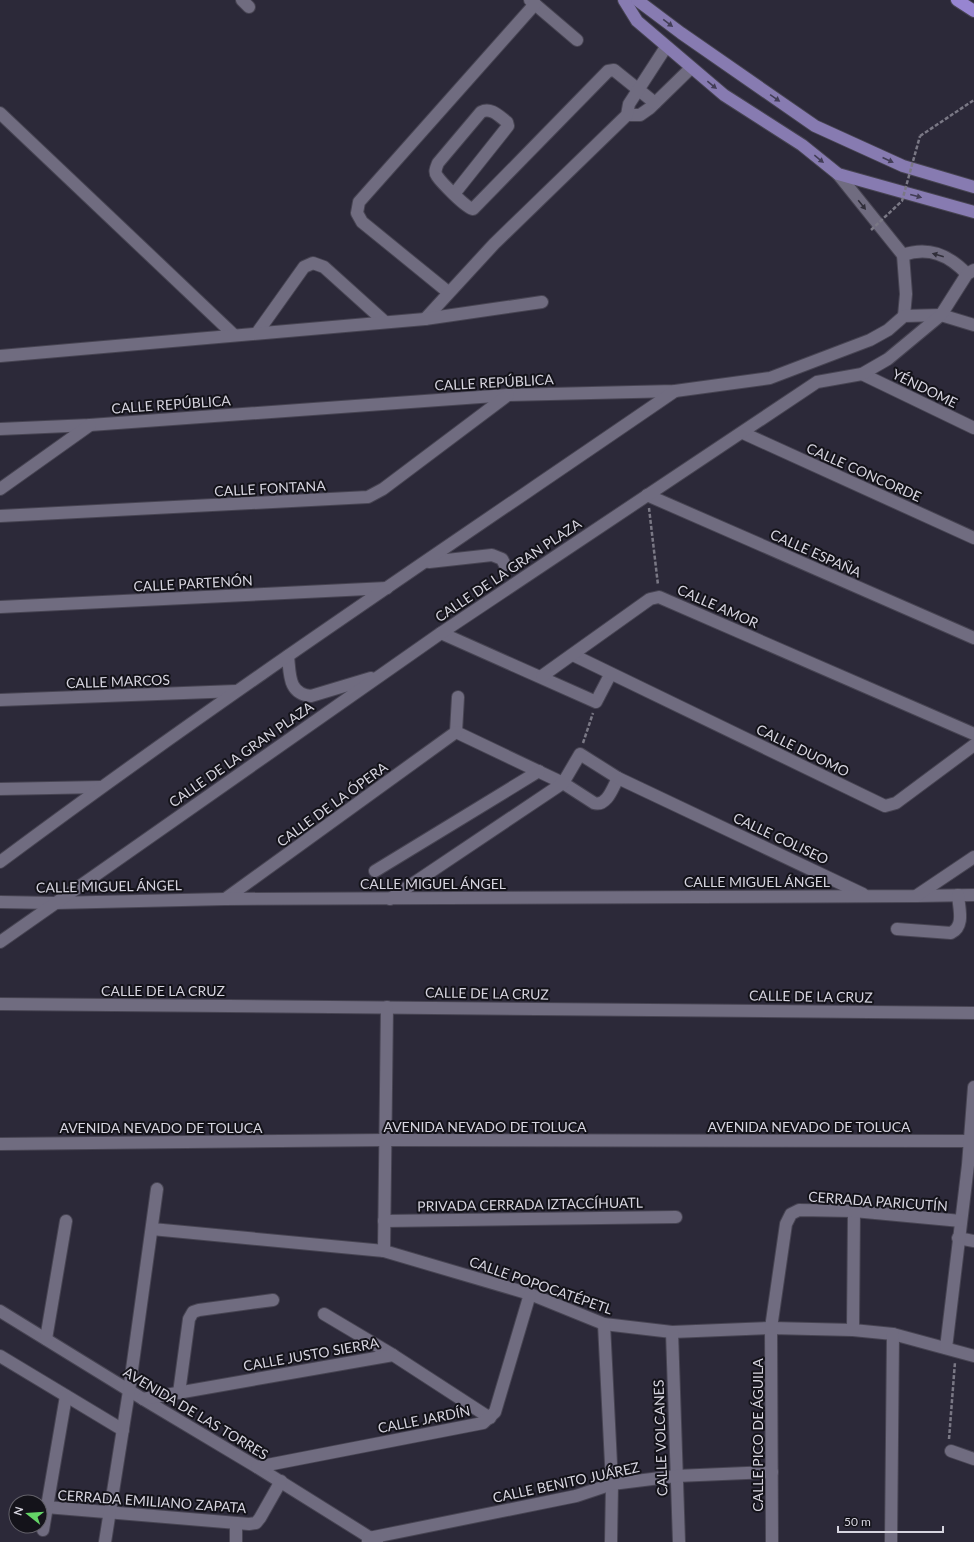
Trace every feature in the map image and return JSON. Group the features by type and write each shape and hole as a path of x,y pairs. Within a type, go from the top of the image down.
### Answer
{"highway":[{"path":"957,0 974,10"}],"main road":[{"path":"624,0 638,21 666,47 724,95 802,145 838,174 974,212"},
{"path":"637,0 681,33 815,126 903,166 974,187"}],"street":[{"path":"448,292 362,222 357,213 359,202 532,2 577,40"},
{"path":"425,319 448,292 494,244 627,115 629,104 666,47"},
{"path":"627,115 640,115 692,68"},
{"path":"454,194 508,126 507,122 492,111 486,110 481,112 438,163 435,169 436,176 454,194 469,209 476,207 611,69 654,103"},
{"path":"0,113 234,335"},
{"path":"838,174 903,255 906,294 904,316 941,315 974,325"},
{"path":"903,255 916,251 938,254 970,272"},
{"path":"257,333 304,267 313,263 324,267 385,322"},
{"name":"CALLE DE LA GRAN PLAZA","path":"0,942 441,633 647,495 743,433 817,382 862,374 888,359 941,315 970,272"},
{"path":"0,356 425,319 542,302"},
{"name":"CALLE REPÚBLICA","path":"0,429 90,425 508,395 675,391 770,378 870,340 888,330 904,316"},
{"name":"YÉNDOME","path":"862,374 974,428"},
{"path":"0,862 101,787 236,691 675,391"},
{"name":"CALLE FONTANA","path":"0,516 368,497 383,489 508,395"},
{"path":"0,489 90,425"},
{"name":"CALLE CONCORDE","path":"743,433 974,538"},
{"name":"CALLE ESPAÑA","path":"647,495 974,638"},
{"path":"426,562 492,555 502,559 505,565"},
{"name":"CALLE PARTENÓN","path":"0,607 388,588"},
{"name":"CALLE AMOR","path":"542,676 650,599 659,597 974,734"},
{"path":"441,633 542,676 596,702 610,674"},
{"name":"CALLE DUOMO","path":"573,655 885,806 896,803 974,745"},
{"path":"288,656 292,685 299,693 305,695 311,696 382,674"},
{"name":"CALLE MARCOS","path":"0,700 236,691"},
{"path":"458,697 456,732 563,783 594,803 599,805 604,803 618,778"},
{"name":"CALLE DE LA ÓPERA","path":"225,899 456,732"},
{"path":"390,898 563,783 580,754"},
{"name":"CALLE COLISEO","path":"580,754 618,778 866,895 974,895"},
{"path":"375,871 538,772"},
{"path":"0,789 101,787"},
{"path":"916,896 974,858"},
{"name":"CALLE MIGUEL ÁNGEL","path":"0,902 54,903 225,899 866,895"},
{"path":"897,929 951,933 958,930 961,925 958,895"},
{"name":"CALLE DE LA CRUZ","path":"0,1004 974,1013"},
{"path":"384,1251 387,1007"},
{"path":"951,1350 958,1238 971,1165 970,1141 974,1087"},
{"name":"AVENIDA NEVADO DE TOLUCA","path":"0,1144 385,1140 970,1141"},
{"path":"105,1542 129,1391 157,1189"},
{"name":"CERRADA PARICUTÍN","path":"771,1328 786,1224 791,1214 799,1210 854,1211 961,1221"},
{"path":"853,1330 854,1211"},
{"name":"PRIVADA CERRADA IZTACCÍHUATL","path":"384,1221 676,1217"},
{"path":"46,1339 66,1221"},
{"name":"CALLE POPOCATÉPETL","path":"152,1229 384,1251 530,1294 604,1324 672,1332 771,1328 853,1330 892,1334 974,1356"},
{"path":"958,1238 974,1241"},
{"name":"CALLE JARDÍN","path":"258,1467 483,1423 495,1412 530,1294"},
{"path":"179,1393 189,1319 193,1312 273,1300"},
{"name":"AVENIDA DE LAS TORRES","path":"0,1311 129,1391 258,1467 371,1540"},
{"path":"324,1314 393,1355"},
{"path":"604,1324 612,1484 612,1542"},
{"name":"CALLE PICO DE ÁGUILA","path":"771,1328 772,1542"},
{"name":"CALLE VOLCANES","path":"672,1332 679,1542"},
{"path":"891,1542 892,1334"},
{"name":"CALLE JUSTO SIERRA","path":"143,1399 393,1355 490,1418"},
{"path":"0,1356 123,1430"},
{"path":"48,1496 66,1396"},
{"path":"951,1451 974,1459"},
{"name":"CALLE BENITO JUÁREZ","path":"371,1540 576,1496 612,1484 676,1476 772,1472"},
{"name":"CERRADA EMILIANO ZAPATA","path":"48,1507 236,1523 256,1523 281,1482"},
{"path":"236,1523 236,1542"}],"path":[{"path":"871,230 902,200 920,136 974,100"},
{"path":"647,495 659,597"},
{"path":"580,754 596,702"},
{"path":"951,1350 948,1447 951,1451"}]}
